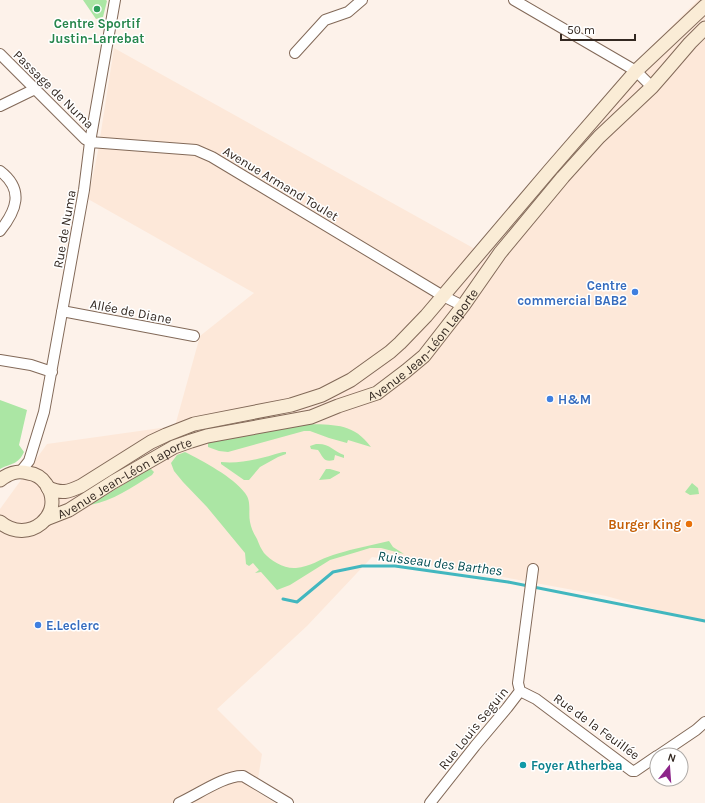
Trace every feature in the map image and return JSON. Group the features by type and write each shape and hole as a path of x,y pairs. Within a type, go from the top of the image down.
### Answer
{"street":[{"name":"Rue de Numa","path":"28,469 44,412 52,372 115,0"},
{"path":"295,52 325,20 348,12 362,0"},
{"path":"514,0 636,71 652,87"},
{"name":"Avenue Jean-Léon Laporte","path":"48,488 56,491 68,492 81,486 151,442 194,424 291,405 322,395 351,380 390,352 426,316 636,71 705,6"},
{"name":"Avenue Jean-Léon Laporte","path":"2,528 23,531 32,529 40,525 46,519 69,510 158,456 191,441 207,436 311,417 377,393 406,372 424,356 463,306 500,253 563,177 599,137 652,87 705,28"},
{"name":"Passage de Numa","path":"0,54 90,142"},
{"path":"0,106 36,89"},
{"name":"Avenue Armand Toulet","path":"90,142 160,146 196,150 212,157 443,296 463,306"},
{"path":"0,171 10,182 14,191 16,203 8,221 0,232"},
{"name":"Allée de Diane","path":"62,311 194,336"},
{"path":"0,360 31,365 52,372"},
{"path":"0,480 8,474 28,469 43,480 48,488 52,504 46,519"},
{"name":"Rue Louis Seguin","path":"430,803 520,691 518,683 533,569"},
{"name":"Rue de la Feuillée","path":"520,691 536,699 632,771 649,762"},
{"name":"Rue de la Feuillée","path":"671,747 705,722"},
{"path":"179,803 228,778 243,776 288,803"},
{"path":"193,803 228,778"}],"shaded area":[{"path":"698,0 705,0 705,623 606,596 459,569 372,557 307,626 217,709 262,754 256,791 275,803 0,803 0,509 47,444 175,426 200,336 254,293 88,199 98,151 114,48 475,249 635,63"}],"green space":[{"name":"Centre Sportif Justin-Larrebat","path":"83,0 106,0 103,17 96,19"},
{"path":"0,400 27,410 19,445 24,452 17,462 0,469"},
{"path":"310,424 344,427 365,439 371,447 348,440 347,443 310,431 304,431 228,452 219,451 208,447 208,443 210,442"},
{"path":"316,444 328,446 344,455 344,458 335,455 334,460 326,460 318,450 311,449 310,446"},
{"path":"185,452 225,475 245,493 249,503 249,518 254,533 264,553 278,564 291,568 301,567 350,550 389,541 393,547 404,554 381,548 370,548 330,560 290,585 277,590 261,572 255,573 259,570 253,563 249,566 246,564 245,553 207,507 174,471 171,463 177,455"},
{"path":"286,452 286,454 260,467 249,480 244,480 221,464 221,462 252,460"},
{"path":"151,469 154,472 152,475 130,489 107,500 90,505 147,470"},
{"path":"326,469 340,473 330,479 319,480"},
{"path":"692,483 698,488 699,494 690,495 685,492"}],"waterway":[{"name":"Ruisseau des Barthes","path":"283,599 297,602 333,572 362,566 395,566 508,582 705,621"}],"place":[{"name":"Centre Sportif Justin-Larrebat","path":"97,9"},
{"name":"Centre commercial BAB2","path":"635,292"},
{"name":"H&M","path":"550,399"},
{"name":"Burger King","path":"689,524"},
{"name":"E.Leclerc","path":"38,625"},
{"name":"Foyer Atherbea","path":"523,765"}]}
